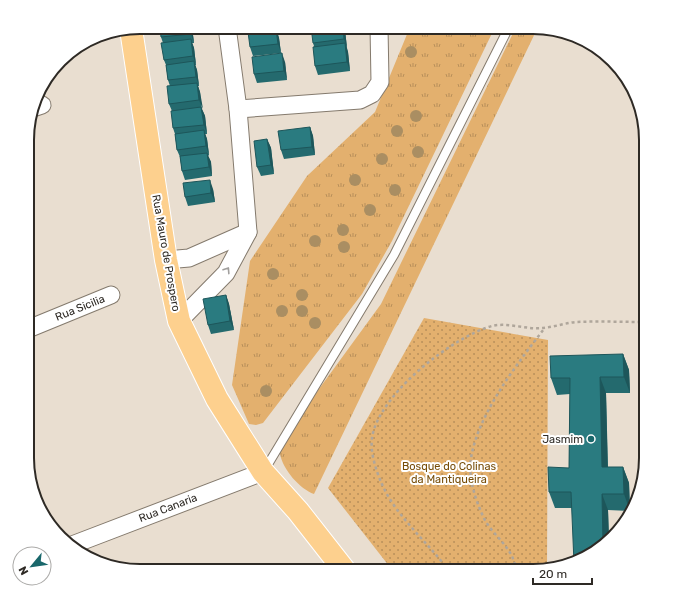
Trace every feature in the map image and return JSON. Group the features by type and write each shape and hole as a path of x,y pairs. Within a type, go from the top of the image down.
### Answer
{"main road":[{"name":"Rua Mauro de Prospero","path":"132,34 166,260 178,321 217,399 263,472 298,511 340,564"}],"street":[{"path":"178,321 226,273 248,232 238,109 228,34"},
{"path":"238,109 360,100 372,94 380,82 379,34"},
{"path":"166,260 189,258 248,232"},
{"name":"Rua Sicilia","path":"34,327 110,295"},
{"name":"Rua Canaria","path":"77,543 263,472"}],"lane":[{"path":"263,472 394,255 505,34"}],"path":[{"path":"444,564 394,505 381,483 374,460 372,439 377,420 388,403 404,384 442,351 477,331 494,325 544,328 576,322 639,322"},
{"path":"516,564 508,548 483,517 475,498 471,480 471,459 478,434 494,401 524,355 544,328"}],"green space":[{"path":"407,34 492,34 392,241 362,294 263,423 256,425 249,424 232,385 250,261 307,176 375,112"},
{"path":"513,34 535,34 314,494 303,488 288,472 280,454 281,441 381,304"},
{"name":"Bosque do Colinas da Mantiqueira","path":"424,318 548,340 547,563 388,564 328,488"}],"building":[{"path":"161,34 191,34 161,37"},
{"path":"248,34 277,34 278,44 250,47"},
{"path":"312,34 344,34 344,39 313,43"},
{"path":"191,39 193,56 164,60 161,43"},
{"path":"345,43 347,62 315,66 313,47"},
{"path":"282,53 284,71 254,74 252,57"},
{"path":"194,61 196,77 168,80 166,65"},
{"path":"197,83 199,100 169,104 167,86"},
{"path":"201,107 204,125 173,128 171,111"},
{"path":"310,127 312,147 281,150 278,131"},
{"path":"204,130 206,146 177,150 175,134"},
{"path":"267,139 271,165 257,167 254,141"},
{"path":"207,153 209,167 182,171 180,156"},
{"path":"210,180 211,193 185,197 183,183"},
{"path":"226,295 230,321 208,325 203,299"},
{"name":"Jasmim","path":"623,354 624,377 600,377 602,467 623,467 624,494 602,494 603,538 586,550 574,556 571,492 549,492 548,467 569,468 570,378 551,378 550,356"}],"place":[{"name":"Jasmim","path":"591,439"}]}
